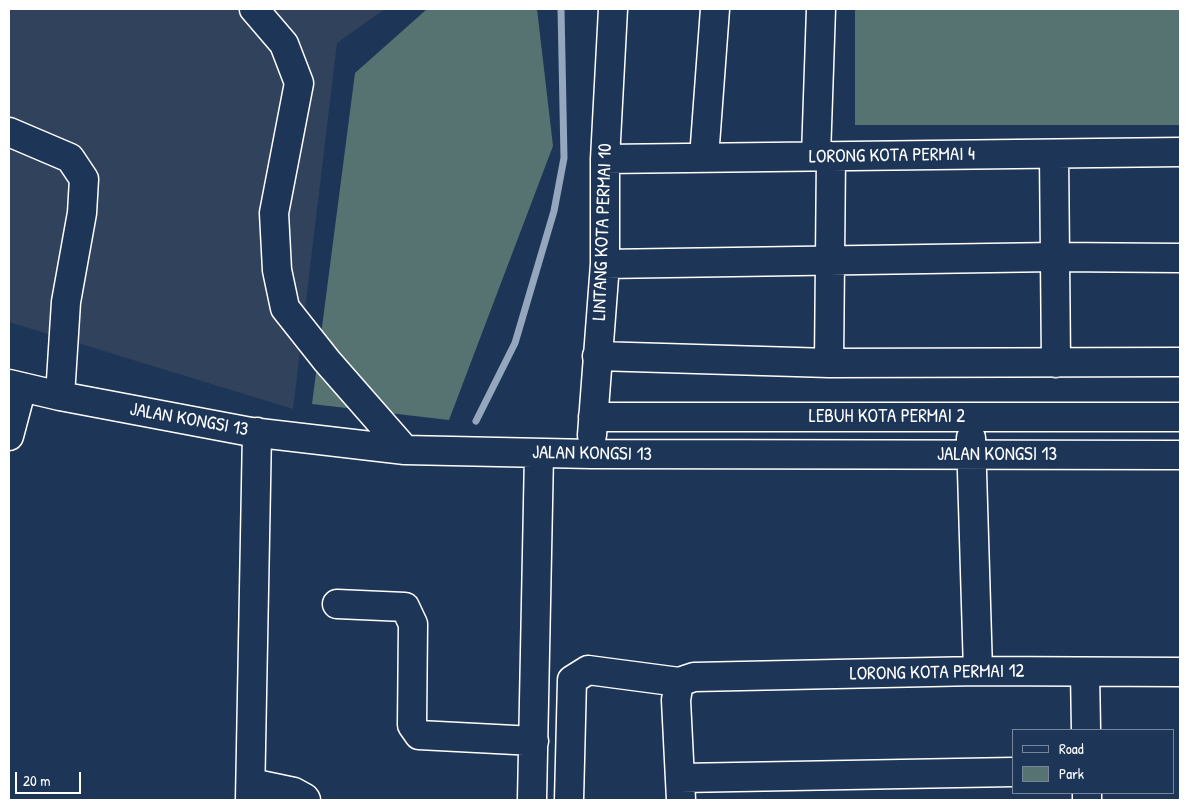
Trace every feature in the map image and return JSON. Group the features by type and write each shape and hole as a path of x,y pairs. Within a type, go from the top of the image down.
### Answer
{"street":[{"path":"254,9 284,44 299,83 274,213 278,270 285,308 327,361 405,450"},
{"name":"LINTANG KOTA PERMAI 10","path":"591,454 605,264 605,159 613,9"},
{"path":"704,158 715,9"},
{"path":"821,9 823,156 830,260 830,363"},
{"path":"9,132 70,158 84,179 82,213 66,302 60,396"},
{"name":"LORONG KOTA PERMAI 4","path":"605,159 1180,152"},
{"path":"1054,154 1056,362"},
{"path":"605,264 1054,257 1180,258"},
{"path":"597,356 830,363 1180,362"},
{"path":"9,436 16,386"},
{"name":"JALAN KONGSI 13","path":"16,386 60,396 257,432 405,450 540,454 1180,455"},
{"name":"LEBUH KOTA PERMAI 2","path":"593,417 1180,417"},
{"path":"970,417 978,671"},
{"path":"257,432 250,792 294,792 306,798 306,800"},
{"path":"532,800 540,454"},
{"path":"337,604 405,607 413,624 412,725 419,735 534,741"},
{"name":"LORONG KOTA PERMAI 12","path":"569,800 572,680 588,670 686,680 978,671 1180,672"},
{"path":"1085,672 1086,729"},
{"path":"686,680 676,700 681,789 1012,772"}],"shaded area":[{"path":"9,9 385,9 337,43 293,409 9,322"}],"green space":[{"path":"427,9 537,9 553,146 449,420 312,404 355,73"},
{"path":"855,9 1180,9 1180,125 855,125"}],"waterway":[{"path":"476,421 515,343 554,211 564,158 561,9"}]}
